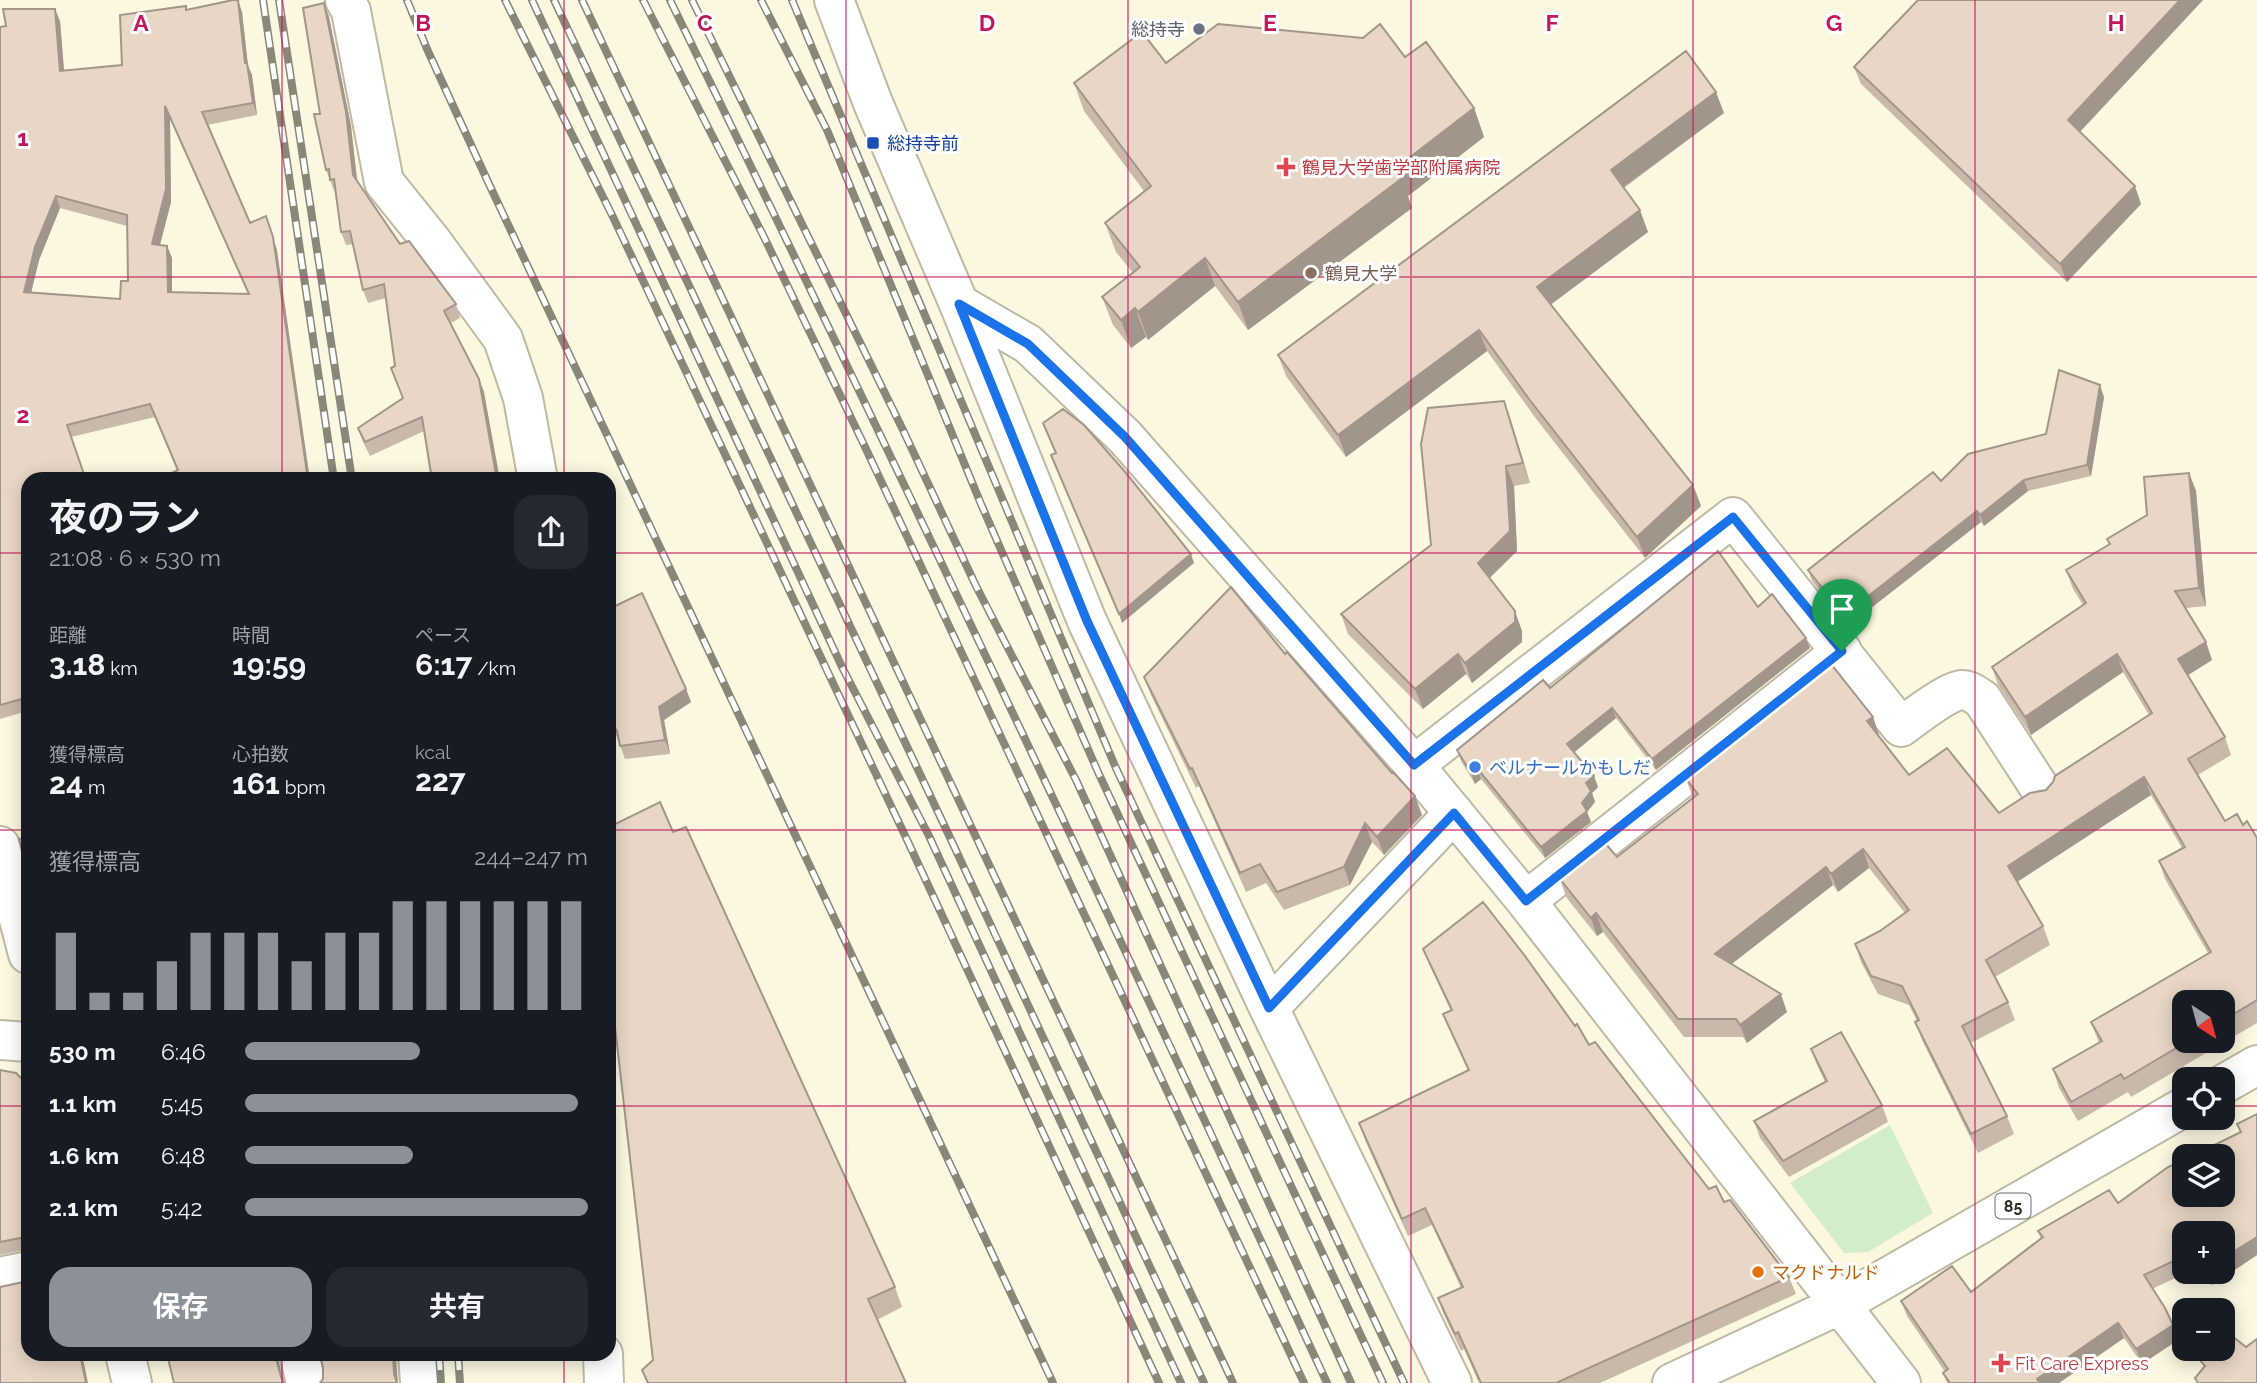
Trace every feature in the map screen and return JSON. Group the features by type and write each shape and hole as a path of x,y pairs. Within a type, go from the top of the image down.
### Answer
{"street":[{"path":"345,0 351,11 384,182 433,243 503,339 523,398 537,472"},
{"path":"834,0 873,103 959,304 1087,621 1269,1008 1452,1383"},
{"path":"959,304 1028,344 1125,437 1414,765 1526,901 1901,1383"},
{"path":"1414,765 1733,517 1901,727 1952,693 1963,690 1982,699 2041,790"},
{"path":"1526,901 1842,651"},
{"path":"1269,1008 1454,813"},
{"path":"0,846 21,927"},
{"path":"0,1040 21,1042"},
{"path":"2235,1078 2257,1065"},
{"name":"85","path":"1841,1304 2172,1114"},
{"path":"0,1277 21,1273"},
{"path":"1672,1383 1841,1304"},
{"path":"127,1361 132,1383"},
{"path":"301,1361 306,1383"},
{"path":"418,1361 420,1383"},
{"path":"603,1361 604,1383"}],"green space":[{"path":"1890,1125 1933,1213 1868,1252 1844,1253 1790,1183"}],"building":[{"path":"238,0 245,63 253,103 202,112 250,223 266,216 273,237 307,472 174,472 178,470 150,404 67,425 83,472 21,472 21,699 0,705 0,27 6,26 3,9 55,9 60,71 122,65 120,15 186,6 186,10","holes":["165,106 249,294 168,292 167,246 152,244 166,189","56,196 127,215 128,281 121,281 120,299 24,292 35,247"]},
{"path":"1918,0 2180,0 2068,120 2135,186 2060,264 1854,67"},
{"path":"324,3 346,112 353,175 400,244 409,241 456,304 444,311 479,379 496,472 431,472 422,417 365,442 358,428 403,398 391,368 395,366 384,284 363,290 350,231 341,232 334,179 330,180 329,169 326,170 314,114 320,114 303,8"},
{"name":"鶴見大学歯学部附属病院","path":"1218,24 1363,38 1380,24 1405,57 1426,42 1474,108 1396,168 1401,179 1238,302 1205,258 1138,312 1135,308 1121,320 1102,297 1140,267 1105,223 1151,186 1074,83 1142,32 1166,63"},
{"path":"1686,51 1716,92 1611,170 1640,210 1537,287 1693,485 1637,537 1529,399 1479,330 1338,435 1278,355"},
{"path":"2059,370 2100,385 2087,465 2024,480 1980,515 1977,511 1844,615 1808,570 1933,472 1941,481 1968,454 2046,434"},
{"path":"1504,401 1523,463 1506,466 1510,531 1478,563 1515,611 1515,622 1465,663 1458,654 1415,689 1341,614 1431,545 1421,444 1428,408"},
{"path":"1063,409 1084,425 1191,554 1119,614 1051,455 1056,453 1043,423"},
{"path":"2189,473 2199,588 2175,591 2206,642 2178,659 2225,737 2188,759 2225,821 2237,814 2243,825 2247,821 2257,838 2257,1000 2235,1013 2235,990 2172,990 2172,1050 2124,1079 2121,1074 2071,1102 2053,1069 2102,1041 2091,1022 2211,952 2159,861 2185,847 2144,777 2008,866 2043,926 1986,960 2008,1002 1962,1026 2007,1116 1971,1134 1915,1022 1919,1020 1902,986 1871,976 1855,944 1880,931 1909,910 1863,849 1831,874 1826,867 1715,954 1781,994 1740,1025 1736,1019 1678,1019 1596,913 1591,918 1560,879 1605,843 1617,857 1698,794 1686,779 1831,664 1873,717 1867,721 1909,775 1947,748 1999,813 2030,793 2046,790 2055,776 2152,713 2117,654 2025,717 1992,667 2086,603 2066,570 2110,544 2107,539 2147,515 2144,477"},
{"path":"1718,551 1758,607 1772,594 1806,638 1652,759 1612,708 1567,744 1594,776 1586,783 1591,791 1582,803 1587,811 1541,847 1477,768 1471,773 1457,750 1543,680 1550,688"},
{"path":"1231,587 1285,654 1287,652 1415,796 1377,837 1365,823 1344,867 1277,892 1260,864 1240,873 1192,768 1190,769 1144,677"},
{"path":"642,593 686,689 659,707 665,740 620,746 616,729 616,606"},
{"path":"660,802 673,832 686,827 895,1287 868,1299 906,1383 648,1383 642,1370 653,1360 616,1035 616,824"},
{"path":"1483,902 1575,1026 1577,1024 1589,1045 1595,1042 1709,1189 1716,1186 1724,1202 1730,1200 1789,1277 1556,1383 1481,1383 1458,1332 1455,1334 1438,1298 1463,1287 1425,1208 1402,1219 1359,1123 1469,1070 1443,1014 1452,1010 1423,949"},
{"path":"1841,1032 1882,1105 1783,1161 1754,1121 1827,1081 1811,1049"},
{"path":"0,1070 16,1073 21,1078 21,1238 0,1242"},
{"path":"2257,1114 2257,1237 2235,1251 2235,1221 2172,1221 2172,1262 2144,1275 2165,1308 2172,1326 2136,1349 2118,1323 2037,1379 2040,1383 1950,1383 1943,1373 1948,1369 1901,1301 1952,1266 1971,1292 2043,1237 2038,1231 2109,1190 2118,1203 2172,1165 2172,1207 2235,1207 2235,1144 2217,1144 2241,1132 2237,1124"},
{"path":"21,1282 21,1361 81,1361 86,1383 0,1383 0,1287"},
{"path":"2235,1338 2246,1347 2257,1339 2257,1383 2198,1383 2195,1378 2205,1366 2201,1361 2235,1361"},
{"path":"169,1361 277,1361 284,1383 174,1383"},
{"path":"322,1361 393,1361 397,1383 320,1383 323,1379"}],"railway":[{"path":"263,0 333,472"},
{"path":"279,0 351,472"},
{"path":"407,0 489,184 1053,1383"},
{"path":"505,0 613,217 909,844 1159,1383"},
{"path":"532,0 842,667 929,836 1181,1383"},
{"path":"554,0 946,829 1204,1383"},
{"path":"582,0 1233,1383"},
{"path":"643,0 764,237 866,449 1304,1383"},
{"path":"670,0 1002,690 1327,1383"},
{"path":"692,0 903,430 976,586 1076,780 1351,1383"},
{"path":"761,0 827,130 981,504 1098,772 1383,1383"},
{"path":"792,0 1115,766 1404,1383"},
{"path":"439,1361 441,1383"},
{"path":"458,1361 460,1383"}],"place":[{"name":"総持寺","path":"1199,29"},
{"name":"総持寺前","path":"873,143"},
{"name":"鶴見大学歯学部附属病院","path":"1286,167"},
{"name":"鶴見大学","path":"1311,273"},
{"name":"ベルナールかもしだ","path":"1475,767"},
{"name":"マクドナルド","path":"1758,1272"},
{"name":"Fit Care Express","path":"2001,1363"}],"route":[{"path":"959,304 1028,344 1125,437 1414,765 1733,517 1842,651 1526,901 1454,813 1269,1008 1087,621 959,304"}]}
